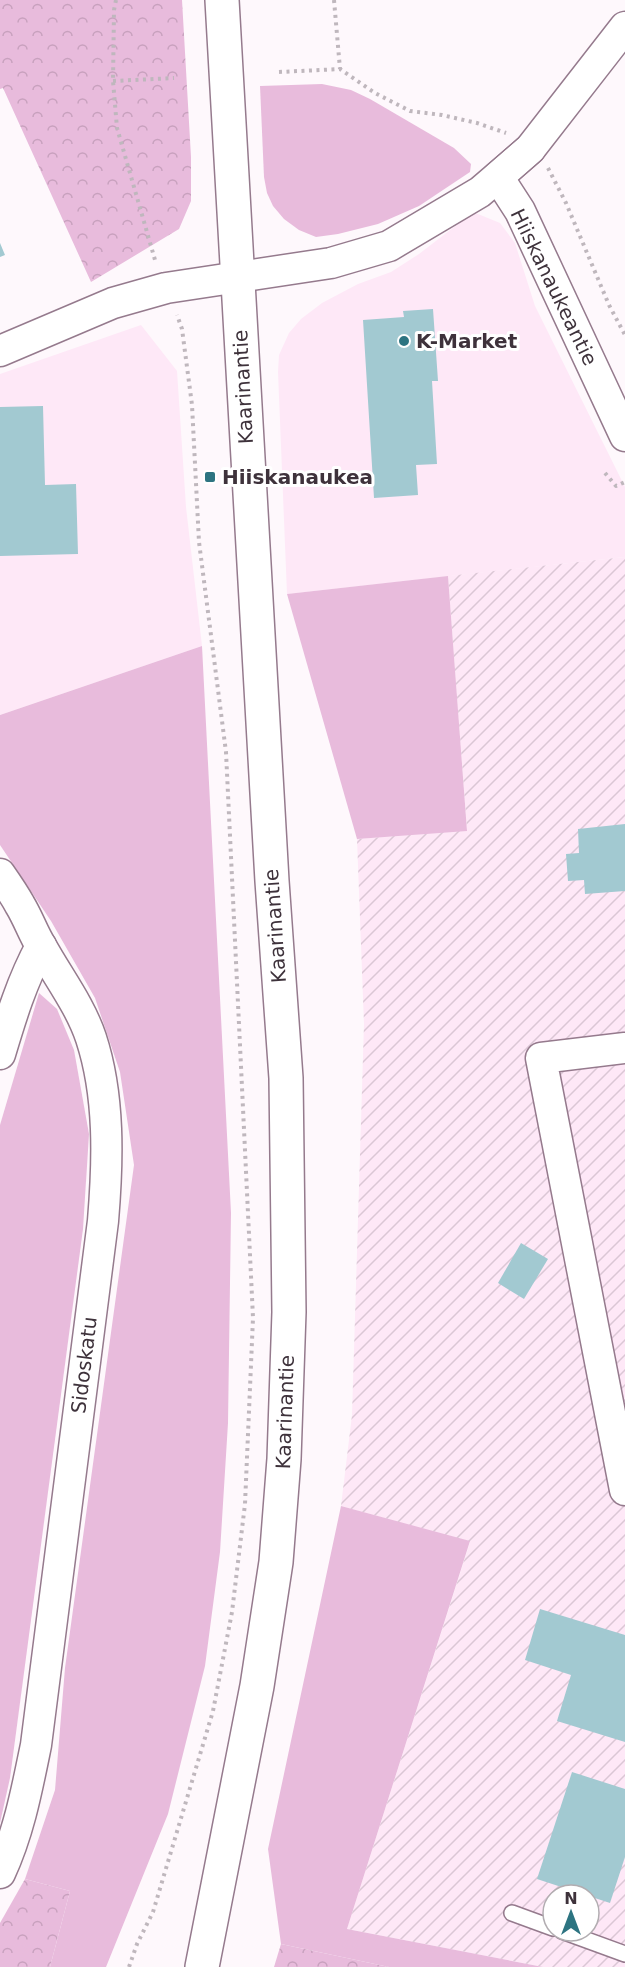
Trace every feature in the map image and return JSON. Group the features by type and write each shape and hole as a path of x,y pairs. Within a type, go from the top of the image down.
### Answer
{"main road":[{"name":"Kaarinantie","path":"202,1967 257,1686 276,1562 284,1459 289,1312 286,1078 222,0"},
{"name":"Kaarinantie","path":"184,1967 225,1849"}],"street":[{"name":"Hiiskanaukeantie","path":"625,27 530,149 498,177 520,211 625,436"},
{"name":"Hiiskanaukeantie","path":"0,351 113,303 166,288 331,263 389,246 480,192 530,149"},
{"name":"Sidoskatu","path":"0,874 72,995 91,1038 101,1083 106,1127 103,1221 36,1745 26,1798 10,1851 0,1874"},
{"path":"0,1054 26,973 41,946"},
{"path":"625,1048 541,1058 625,1490"}],"lane":[{"path":"512,1913 541,1924"},
{"path":"595,1943 625,1954"}],"path":[{"path":"116,0 113,81 117,128 150,247 182,329 192,405 199,542 226,752 253,1318 245,1504 230,1623 213,1711 153,1912 137,1944 129,1967"},
{"path":"334,0 340,69"},
{"path":"279,72 340,69 375,93 410,111 477,123 507,134 530,149 550,170 609,305 625,335"},
{"path":"113,81 174,78"},
{"path":"605,473 616,486 625,482"}],"shaded area":[{"path":"471,214 478,214 500,223 515,243 535,306 625,487 625,557 287,594 278,372 279,355 289,333 301,319 322,303 358,284 391,272 419,254"},
{"path":"141,325 177,371 186,507 202,646 0,715 0,374"},
{"path":"625,557 625,1967 543,1967 347,1929 470,1542 341,1506 352,1415 364,1024 357,839 467,830 448,576"}],"green space":[{"path":"0,0 182,0 191,157 191,201 179,229 91,282 3,88 0,89"},
{"path":"322,84 351,90 370,99 454,148 471,164 470,172 419,206 378,224 316,237 299,230 284,219 273,206 267,193 264,177 260,86"},
{"path":"448,576 467,831 357,839 287,594"},
{"path":"202,646 231,1213 228,1423 220,1552 205,1666 168,1814 106,1967 50,1967 70,1891 25,1879 55,1790 65,1668 134,1165 120,1072 95,998 51,921 0,845 0,715"},
{"path":"39,993 57,1009 74,1050 89,1134 83,1229 10,1778 0,1823 0,1125"},
{"path":"341,1506 470,1541 347,1929 543,1967 389,1967 281,1944 268,1849"},
{"path":"25,1879 70,1891 50,1967 0,1967 0,1923"},
{"path":"281,1944 389,1967 274,1967"}],"building":[{"path":"0,243 5,255 0,257"},
{"path":"433,309 438,381 432,381 437,464 416,465 418,495 374,498 363,320 404,317 403,311"},
{"path":"43,406 45,485 76,484 78,554 0,556 0,407"},
{"path":"625,824 625,891 585,894 584,880 568,881 566,854 579,853 578,829"},
{"path":"521,1243 548,1259 524,1299 498,1283"},
{"path":"540,1609 625,1635 625,1742 557,1721 571,1675 525,1660"},
{"path":"572,1772 625,1789 625,1857 610,1903 601,1900 601,1883 549,1883 537,1879"}],"place":[{"name":"K-Market","path":"404,341"},
{"name":"Hiiskanaukea","path":"210,477"}]}
